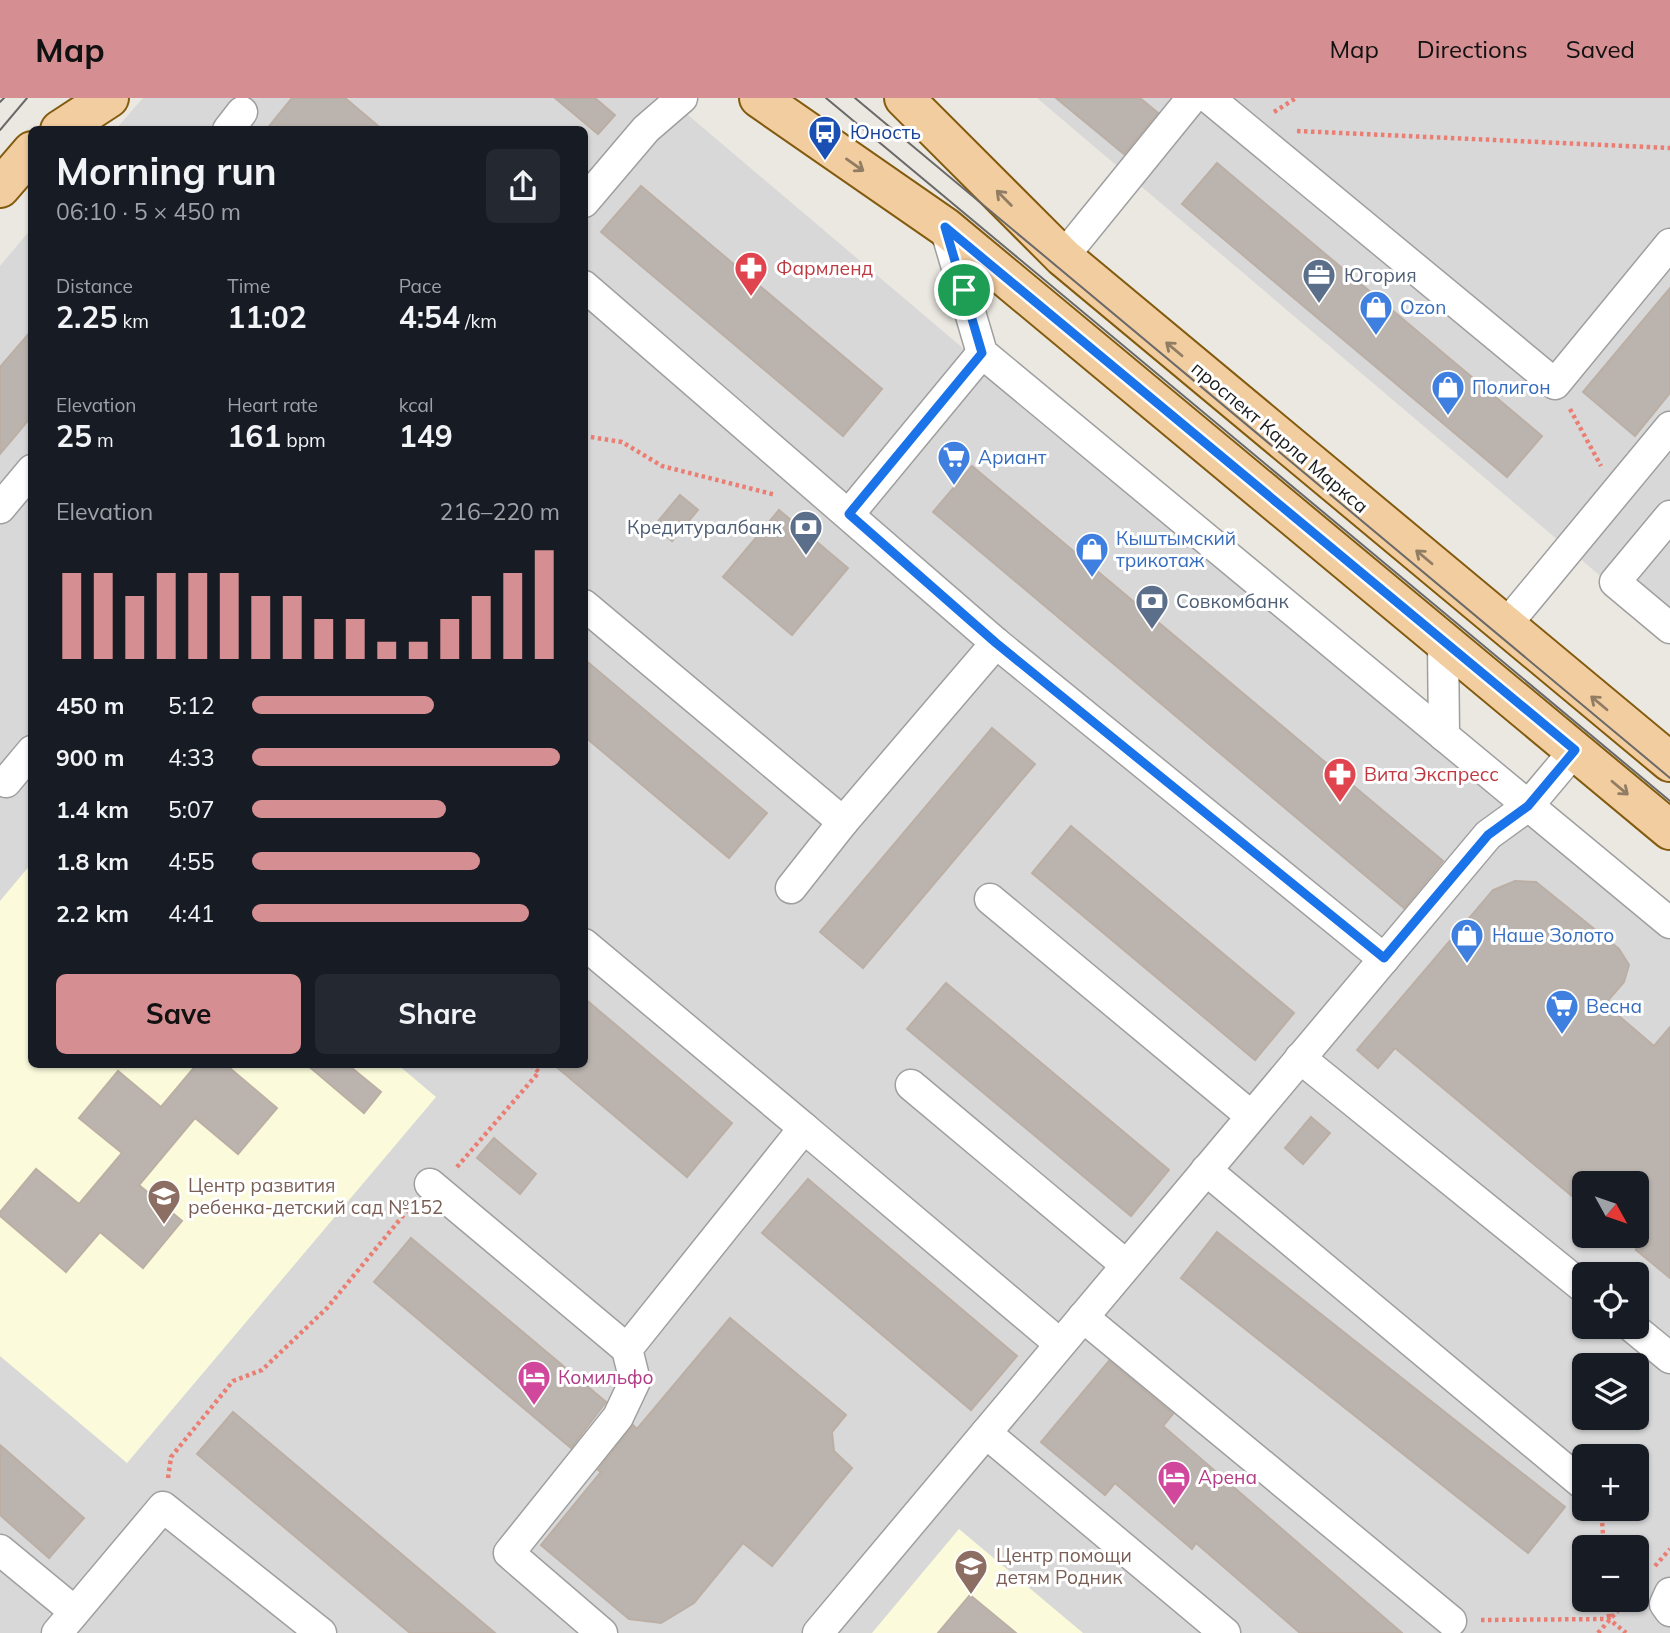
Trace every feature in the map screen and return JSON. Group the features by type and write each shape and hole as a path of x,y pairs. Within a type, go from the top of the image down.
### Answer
{"main road":[{"path":"53,126 77,98"},
{"path":"67,126 109,98"},
{"path":"759,98 945,227 1670,830"},
{"name":"проспект Карла Маркса","path":"904,98 1063,257 1670,762"},
{"path":"0,188 28,156"}],"lane":[{"path":"588,197 646,129 682,98"},
{"path":"1063,257 1192,98"},
{"path":"1209,98 1555,384 1670,244"},
{"path":"945,227 982,353 1670,923"},
{"path":"588,289 996,643 1384,958"},
{"path":"849,514 982,353"},
{"path":"1506,625 1616,492 1665,443"},
{"path":"0,508 28,475"},
{"path":"1670,516 1615,582 1670,628"},
{"path":"588,608 843,822"},
{"path":"1443,642 1444,736"},
{"path":"791,888 843,822 996,643"},
{"path":"818,1633 1488,835 1528,806 1575,750"},
{"path":"6,782 28,756"},
{"path":"990,899 1251,1116"},
{"path":"588,947 1060,1344"},
{"path":"1300,1058 1572,1278"},
{"path":"911,1085 1126,1265"},
{"path":"627,1349 804,1128"},
{"path":"1206,1170 1572,1475"},
{"path":"430,1184 627,1349 635,1381 618,1417 509,1553 602,1633"},
{"path":"1083,1317 1451,1621"},
{"path":"1647,1339 1670,1358"},
{"path":"986,1433 1225,1633"},
{"path":"0,1550 66,1622 163,1507 321,1633"},
{"path":"1670,1593 1665,1604 1670,1611"}],"path":[{"path":"1247,129 1670,148"},
{"path":"1555,384 1616,492"},
{"path":"588,437 622,442 662,466 782,496"},
{"path":"163,1507 171,1457 233,1381 261,1370 327,1308 430,1184 454,1170 539,1072 534,1068"},
{"path":"1609,1612 1609,1619"},
{"path":"1598,1633 1615,1612"},
{"path":"1451,1621 1609,1619 1626,1633"}],"shaded area":[{"path":"143,98 668,98 984,366 1670,937 1670,1633 0,1633 0,266 28,233 28,1068 588,1068 588,126 119,126"},
{"path":"1037,98 1670,98 1670,635"},
{"name":"Центр развития ребенка-детский сад №152","path":"28,868 28,1068 402,1068 436,1097 127,1463 0,1356 0,901"},
{"name":"Центр помощи детям Родник","path":"959,1529 1083,1633 872,1633"}],"building":[{"path":"292,98 345,98 378,126 269,126"},
{"path":"555,98 595,98 615,115 598,134"},
{"path":"1056,98 1140,98 1158,113 1124,154"},
{"path":"1217,163 1542,436 1507,477 1182,204"},
{"path":"641,186 882,389 843,436 601,232"},
{"path":"1670,288 1670,393 1635,436 1583,392"},
{"path":"28,335 28,421 0,454 0,367"},
{"path":"972,466 1443,861 1404,908 933,512"},
{"path":"680,495 698,510 672,541 654,526"},
{"path":"779,510 848,568 792,635 723,577"},
{"path":"588,662 767,813 729,858 588,739"},
{"path":"992,728 1035,764 863,968 820,932"},
{"path":"1071,826 1294,1013 1255,1060 1032,873"},
{"name":"Весна","path":"1515,881 1536,882 1619,949 1629,965 1624,982 1605,1004 1654,1046 1670,1027 1670,1278 1636,1250 1649,1248 1649,1171 1572,1171 1572,1196 1395,1048 1378,1068 1357,1050 1493,890"},
{"path":"946,983 1169,1170 1131,1216 907,1029"},
{"path":"588,1001 732,1123 687,1177 558,1068 588,1068"},
{"path":"194,1068 230,1068 277,1108 238,1154 195,1118 139,1185 182,1221 143,1268 100,1232 66,1272 0,1216 0,1212 36,1169 79,1204 122,1153 79,1118 118,1071 161,1107"},
{"path":"311,1068 352,1068 381,1092 364,1113"},
{"path":"1311,1117 1330,1133 1303,1164 1285,1148"},
{"path":"494,1138 536,1174 520,1194 477,1158"},
{"path":"808,1179 1017,1356 971,1410 762,1233"},
{"path":"1217,1232 1565,1507 1528,1553 1181,1278"},
{"path":"411,1238 606,1402 571,1448 374,1282"},
{"path":"730,1318 846,1415 832,1432 834,1451 852,1468 772,1566 743,1543 694,1603 661,1623 629,1619 541,1545 601,1472 598,1470 633,1425 637,1429"},
{"path":"1109,1361 1173,1414 1163,1426 1402,1633 1300,1633 1196,1543 1192,1549 1115,1483 1105,1495 1041,1442"},
{"path":"233,1412 495,1633 410,1633 197,1454"},
{"path":"0,1445 84,1518 49,1558 0,1515"},
{"path":"970,1595 1016,1633 938,1633"}],"tram line":[{"path":"0,102 4,98"},
{"path":"0,130 27,98"},
{"path":"826,98 1670,801"},
{"path":"855,98 1670,778"}],"place":[{"name":"Юность","path":"825,162"},
{"name":"Фармленд","path":"751,298"},
{"name":"Югория","path":"1319,305"},
{"name":"Ozon","path":"1376,337"},
{"name":"Полигон","path":"1448,417"},
{"name":"Ариант","path":"954,487"},
{"name":"Кредитуралбанк","path":"806,557"},
{"name":"Кыштымский трикотаж","path":"1092,579"},
{"name":"Совкомбанк","path":"1152,631"},
{"name":"Вита Экспресс","path":"1340,804"},
{"name":"Наше Золото","path":"1467,965"},
{"name":"Весна","path":"1562,1036"},
{"name":"Центр развития ребенка-детский сад №152","path":"164,1226"},
{"name":"Комильфо","path":"534,1407"},
{"name":"Арена","path":"1174,1507"},
{"name":"Центр помощи детям Родник","path":"971,1596"}],"route":[{"path":"945,227 1575,750 1528,806 1488,835 1384,958 996,643 849,514 982,353 964,290 945,227"}]}
